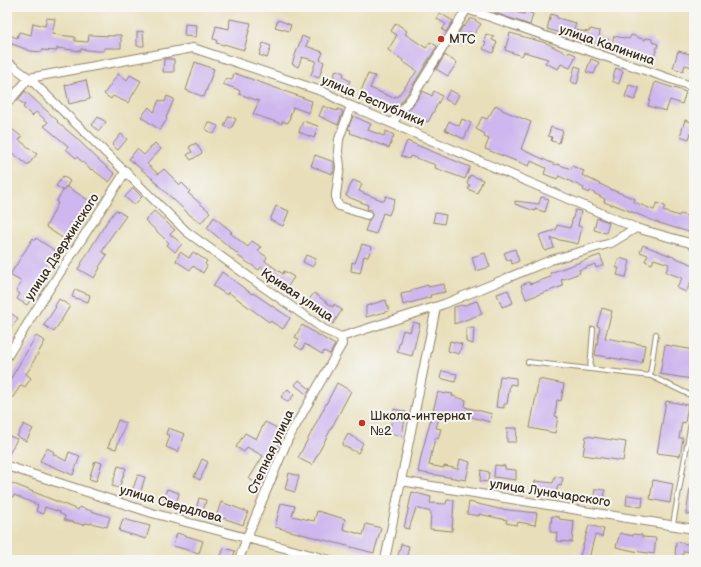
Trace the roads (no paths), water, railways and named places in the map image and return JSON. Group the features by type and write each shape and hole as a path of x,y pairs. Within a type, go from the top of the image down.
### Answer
{"street":[{"name":"улица Калинина","path":"467,8 694,87"},
{"path":"392,123 413,96 467,8"},
{"name":"улица Республики","path":"29,78 193,48 324,92 351,106 636,228 693,244"},
{"name":"Кривая улица","path":"7,62 29,78 187,232 325,330 341,337 436,307 552,260 611,243 636,228"},
{"path":"7,104 29,78"},
{"path":"351,106 339,139 338,150 340,167 336,201 339,206 367,216"},
{"name":"улица Дзержинского","path":"7,357 126,171"},
{"path":"385,560 436,307"},
{"name":"Степная улица","path":"239,560 246,537 288,439 342,344 341,337"},
{"name":"улица Свердлова","path":"7,466 152,513 330,560"},
{"name":"улица Луначарского","path":"402,481 673,524 694,529"}],"lane":[{"path":"590,369 593,329"},
{"path":"650,375 656,334"},
{"path":"528,362 650,375 694,396"},
{"path":"673,524 694,406"}],"place":[{"name":"МТС","path":"441,39"},
{"name":"Школа-интернат №2","path":"362,423"}]}
